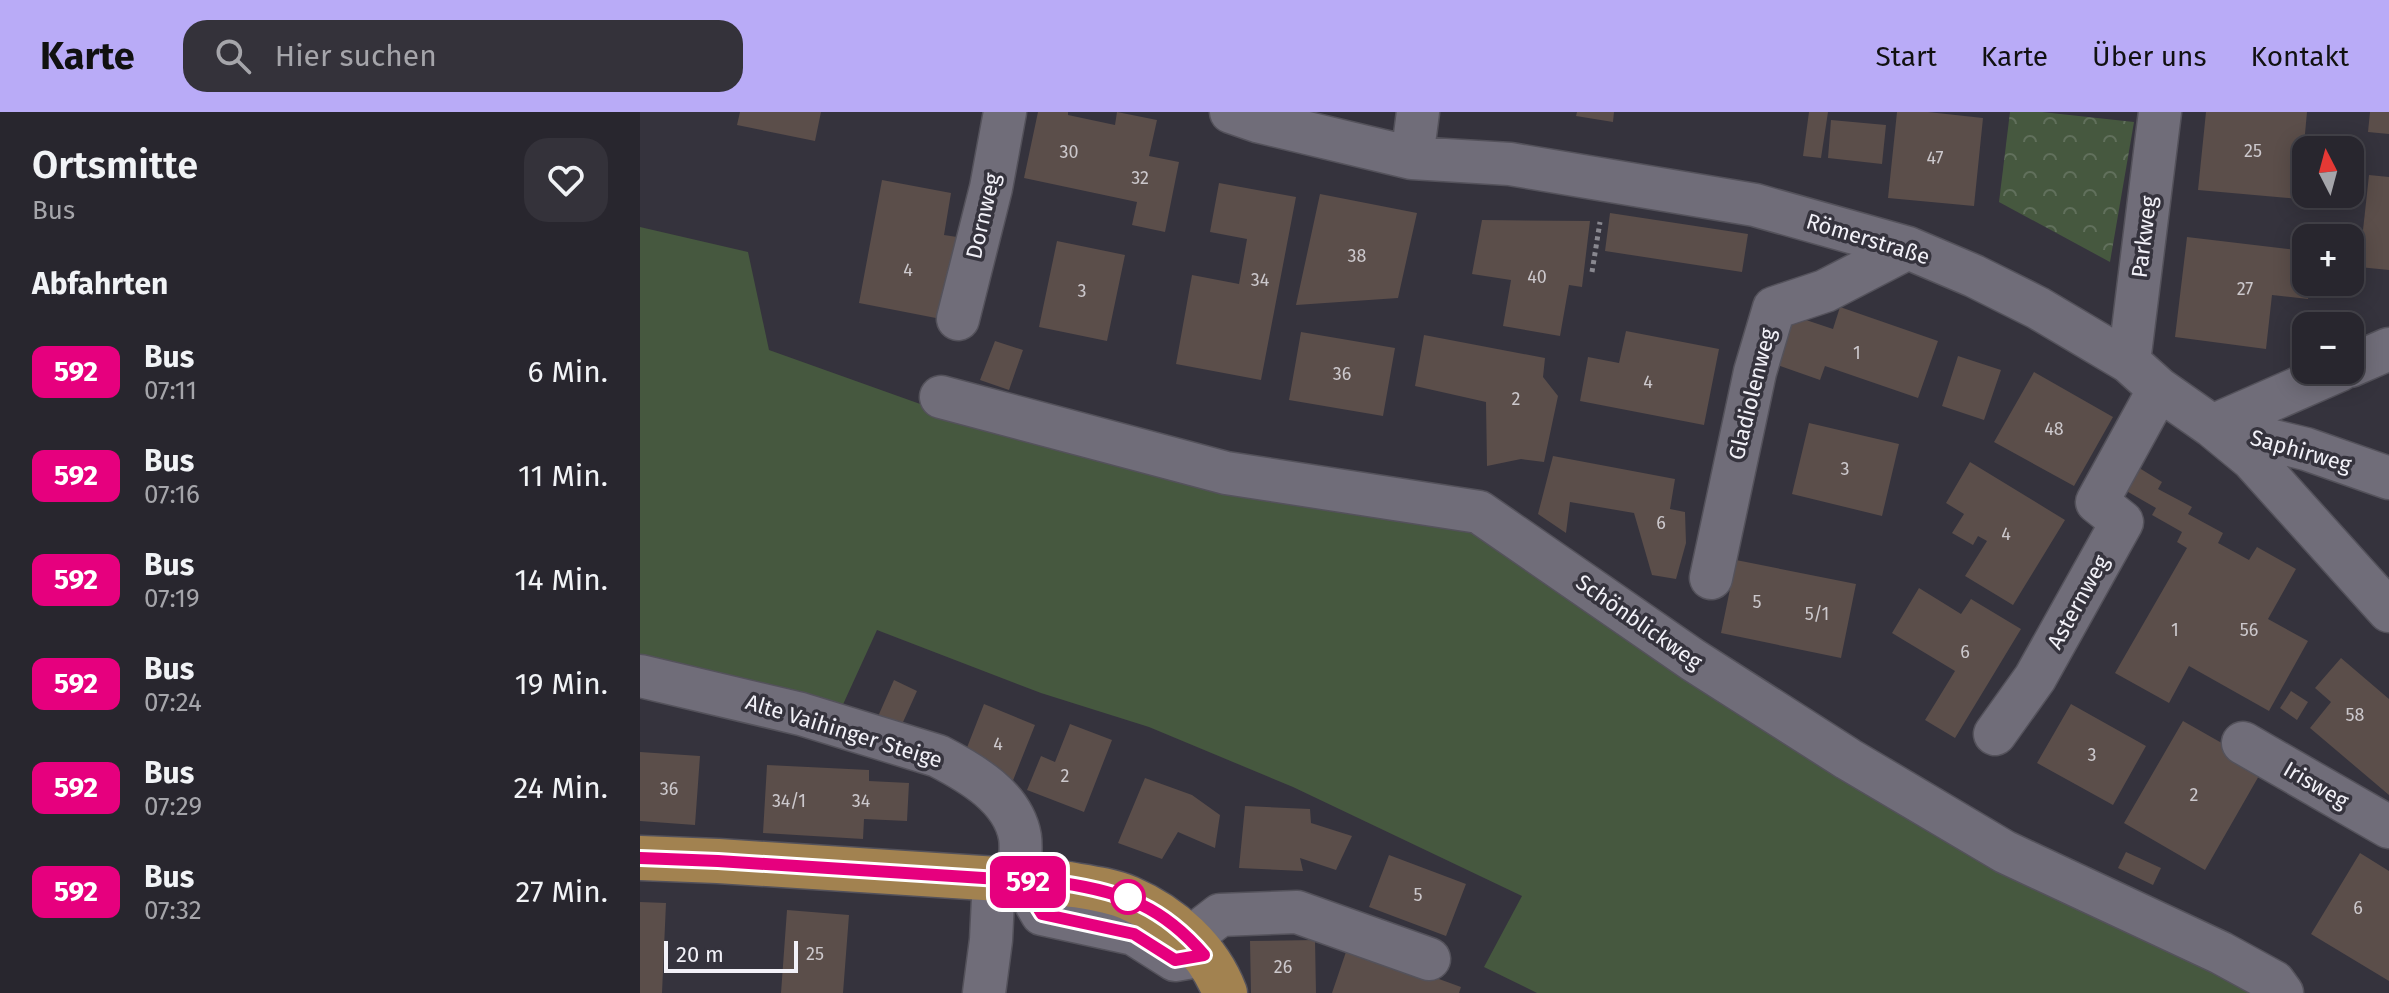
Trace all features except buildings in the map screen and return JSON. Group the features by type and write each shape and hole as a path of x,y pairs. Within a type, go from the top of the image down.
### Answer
{"main road":[{"path":"640,858 1012,880 1080,886 1129,897 1161,915 1197,947 1225,993"}],"street":[{"name":"Dornweg","path":"958,319 991,188 1005,112"},
{"name":"Römerstraße","path":"1231,112 1412,158 1510,164 1755,205 1908,248 1974,276 2038,308 2144,376 2212,426 2252,459 2389,611"},
{"path":"1412,158 1418,112"},
{"name":"Parkweg","path":"2144,376 2160,112"},
{"name":"Gladiolenweg","path":"1711,578 1755,372 1774,308 1825,291 1908,248"},
{"path":"2364,360 2389,349"},
{"name":"Asternweg","path":"1995,734 2035,678 2122,522 2097,502 2144,376"},
{"path":"2212,426 2308,384"},
{"name":"Schönblickweg","path":"941,397 1226,473 1479,512 1693,660 1848,759 2005,852 2221,953 2274,982 2282,993"},
{"name":"Saphirweg","path":"2212,426 2306,449 2389,478"},
{"name":"Alte Vaihinger Steige","path":"640,676 801,714 938,756 959,767 1004,802 1015,820 1020,838 1012,880 991,940 984,993"},
{"name":"Irisweg","path":"2243,743 2389,827"},
{"path":"1197,947 1220,915 1297,912 1429,959"}],"green space":[{"path":"2010,112 2042,112 2134,122 2110,262 1999,202"},
{"path":"640,227 748,252 769,350 937,410 1479,519 2268,993 1537,993 1484,967 1522,896 1293,787 1149,727 1041,693 877,630 840,711 640,659"}],"bus line":[{"name":"592","path":"640,858 1019,880 1107,890 1129,897 1161,915 1190,938 1204,955 1175,960 1134,934 1042,914 1032,898"}]}
